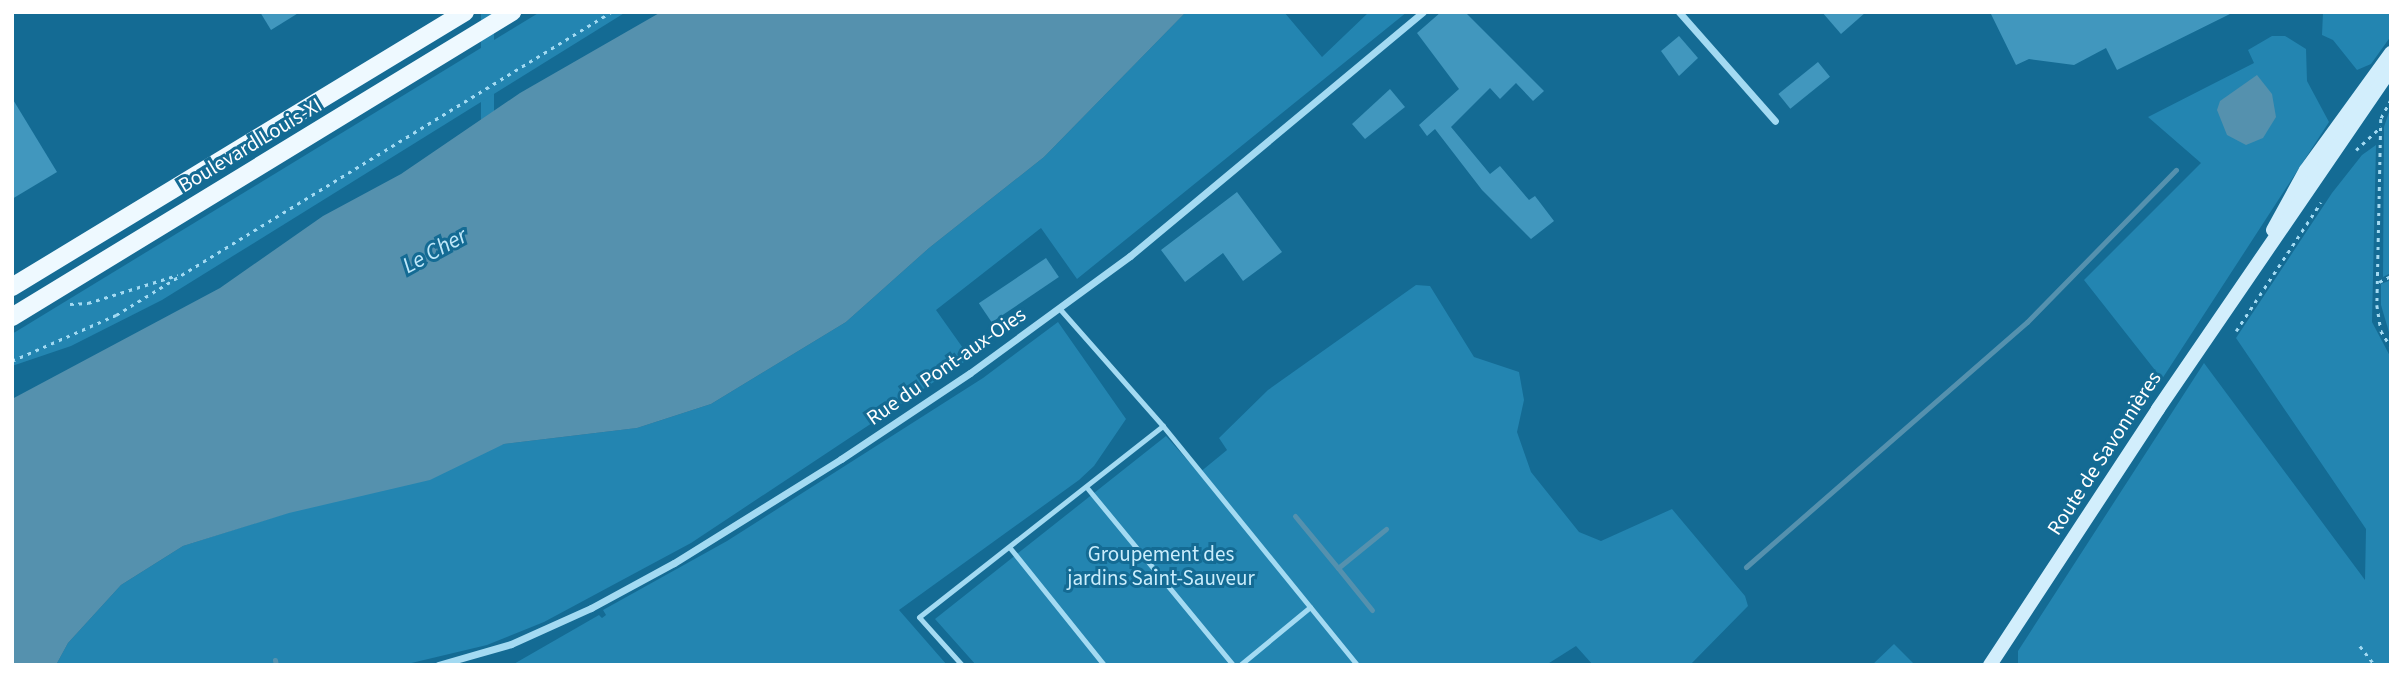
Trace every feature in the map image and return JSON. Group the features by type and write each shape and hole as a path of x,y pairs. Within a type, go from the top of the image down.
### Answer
{"main road":[{"name":"Boulevard Louis-XI","path":"12,288 465,12"},
{"name":"Boulevard Louis-XI","path":"12,317 512,12"},
{"name":"Route de Savonnières","path":"2255,265 2306,170 2391,52"},
{"name":"Route de Savonnières","path":"1990,665 2255,265 2391,69"}],"street":[{"name":"Rue du Pont-aux-Oies","path":"438,665 540,632 674,563 841,459 1130,256 1423,12"},
{"path":"1679,12 1775,121"}],"lane":[{"path":"1059,308 1163,426 1357,665"},
{"path":"962,665 919,617 1088,489 1163,426"},
{"path":"1088,489 1233,665"},
{"path":"1010,548 1104,665"},
{"path":"1240,665 1310,607"}],"path":[{"path":"12,361 116,315 611,12"},
{"path":"2391,100 2381,127 2378,318 2391,347"},
{"path":"2351,156 2381,127"},
{"path":"2236,331 2325,195"},
{"path":"47,296 66,303 88,303 183,273"},
{"path":"2379,282 2391,276"},
{"path":"2360,646 2375,665"}],"green space":[{"path":"481,12 494,12 494,562 481,562"},
{"path":"540,12 626,12 162,300 71,346 12,366 12,334"},
{"path":"1186,12 1284,12 1322,57 1369,12 1407,12 1077,279 1041,228 936,310 970,358 691,543 544,622 487,645 403,665 56,665 68,643 121,585 183,546 504,444 637,428 711,404 846,322 929,248 1044,157"},
{"path":"2323,12 2391,12 2391,36 2371,64 2357,70 2333,40 2322,35"},
{"path":"2272,36 2285,36 2306,49 2307,81 2329,122 2162,379 2084,280 2201,163 2148,117 2254,63 2248,50"},
{"path":"2391,106 2391,273 2383,277 2384,127"},
{"path":"2376,145 2372,322 2391,358 2391,665 2018,665 2018,651 2204,363 2365,580 2366,529 2236,338 2332,193 2362,155"},
{"path":"2391,280 2391,339 2381,305 2381,284"},
{"name":"Groupement des jardins Saint-Sauveur","path":"1416,285 1430,286 1474,357 1519,372 1524,400 1517,432 1531,472 1579,532 1601,541 1672,509 1745,596 1748,606 1690,665 1593,665 1576,646 1546,665 976,665 935,619 1166,436 1199,473 1227,450 1219,438 1268,390"},
{"path":"1058,322 1126,419 1094,466 1079,480 899,610 947,665 512,665 599,615 602,618 606,615 603,610 727,541 983,378"},
{"path":"1894,644 1915,665 1872,665"}],"water":[{"name":"Le Cher","path":"661,12 1186,12 1044,157 929,248 846,322 711,404 637,428 504,444 430,480 289,513 183,546 121,585 68,643 56,665 12,665 12,399 220,288 323,216 401,174 520,93"},
{"path":"2257,75 2272,94 2276,117 2263,138 2246,145 2227,135 2217,110 2220,101"}],"building":[{"path":"260,12 300,12 271,30"},
{"path":"1441,12 1465,12 1544,91 1533,101 1516,83 1500,99 1490,88 1451,127 1490,174 1500,166 1529,200 1535,196 1554,221 1531,239 1482,190 1435,129 1427,136 1419,125 1459,89 1417,33"},
{"path":"1822,12 1866,12 1841,34"},
{"path":"1990,12 2234,12 2117,70 2106,48 2074,65 2029,59 2016,65"},
{"path":"1679,36 1698,58 1679,76 1661,51"},
{"path":"1818,62 1830,77 1790,109 1778,94"},
{"path":"1390,89 1405,107 1365,139 1352,124"},
{"path":"12,98 57,172 12,199"},
{"path":"1237,192 1282,252 1243,281 1223,253 1185,282 1161,250"},
{"path":"1046,258 1059,277 992,322 979,303"}],"waterway":[{"path":"1746,567 2027,322 2176,170"},
{"path":"1295,516 1338,568"},
{"path":"1372,610 1338,568 1386,529"},
{"path":"275,660 276,665"}]}
